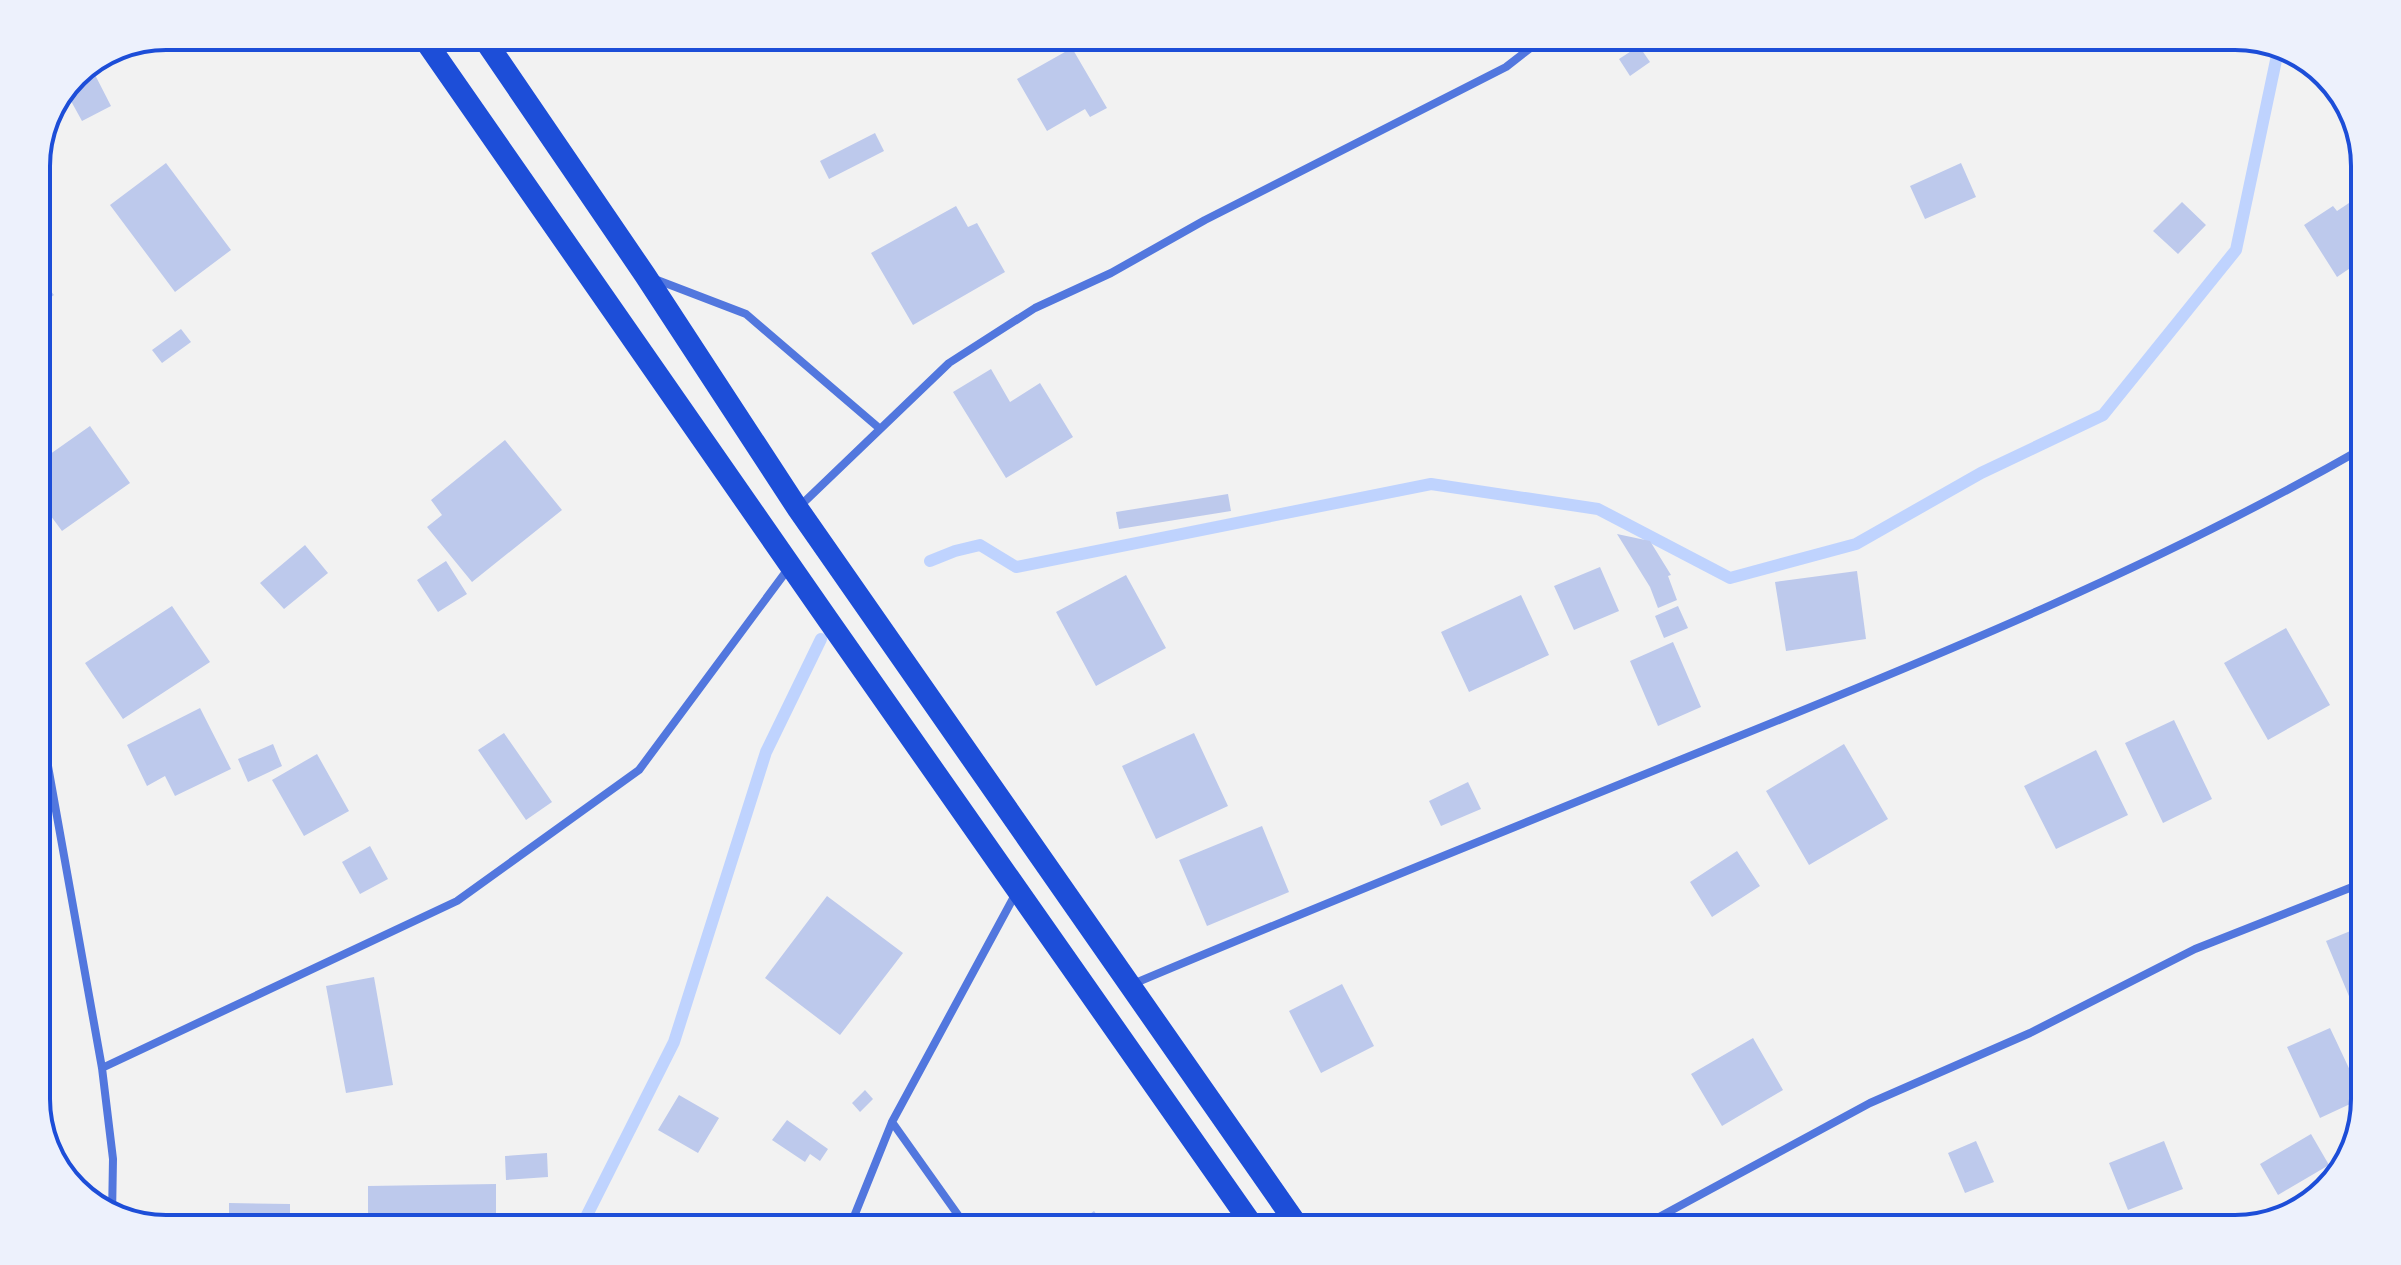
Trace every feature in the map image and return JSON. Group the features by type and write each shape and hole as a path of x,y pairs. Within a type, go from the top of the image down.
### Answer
{"highway":[{"path":"432,50 1016,893 1245,1215"},
{"path":"492,50 645,275 798,509 1290,1215"}],"street":[{"path":"798,509 949,363 1035,308 1111,273 1205,220 1506,67 1528,50"},
{"path":"645,275 746,314 879,428"},
{"path":"1129,986 1920,663 2126,573 2351,455"},
{"path":"102,1068 457,901 639,770 791,565"},
{"path":"50,777 102,1068 113,1159 112,1201"},
{"path":"1663,1215 1870,1103 2030,1033 2195,949 2351,888"},
{"path":"855,1215 892,1122 1016,893"},
{"path":"892,1122 958,1215"}],"building":[{"path":"1073,50 1107,108 1090,117 1085,109 1047,131 1017,79"},
{"path":"1633,50 1642,50 1650,62 1630,76 1619,59"},
{"path":"95,75 111,106 82,121 71,101"},
{"path":"875,133 884,151 829,179 820,161"},
{"path":"166,163 231,250 175,292 110,205"},
{"path":"1961,163 1976,197 1925,219 1910,186"},
{"path":"2182,202 2206,225 2178,254 2153,231"},
{"path":"2351,202 2351,268 2337,277 2304,225 2333,206 2337,211"},
{"path":"956,206 968,227 977,223 1005,272 913,325 871,253"},
{"path":"181,329 191,342 162,363 152,350"},
{"path":"991,369 1010,402 1040,383 1073,437 1006,478 953,392"},
{"path":"90,426 130,483 62,531 50,515 50,454"},
{"path":"505,440 562,510 472,582 427,527 442,515 431,500"},
{"path":"1228,494 1231,511 1119,529 1116,512"},
{"path":"1617,534 1650,541 1671,575 1668,576 1677,600 1658,608 1650,587"},
{"path":"305,545 328,573 284,609 260,583"},
{"path":"446,561 467,594 438,612 417,580"},
{"path":"1600,567 1619,611 1574,630 1554,586"},
{"path":"1857,571 1866,639 1786,651 1775,582"},
{"path":"1126,575 1166,648 1096,686 1056,612"},
{"path":"1521,595 1549,655 1469,692 1441,632"},
{"path":"172,606 210,662 123,719 85,663"},
{"path":"1678,606 1688,628 1664,638 1655,616"},
{"path":"2286,628 2330,705 2268,740 2224,663"},
{"path":"1673,642 1701,707 1658,726 1630,661"},
{"path":"200,708 231,769 175,796 165,776 147,786 127,745"},
{"path":"2174,720 2212,799 2163,823 2125,743"},
{"path":"504,733 552,802 526,820 478,750"},
{"path":"1194,733 1228,806 1156,839 1122,766"},
{"path":"273,744 282,766 248,782 238,759"},
{"path":"1844,744 1888,819 1809,865 1766,791"},
{"path":"2096,750 2128,815 2056,849 2024,786"},
{"path":"317,754 349,811 304,836 272,780"},
{"path":"1468,782 1481,809 1441,826 1429,801"},
{"path":"1262,826 1289,892 1207,926 1179,860"},
{"path":"370,846 388,879 360,894 342,862"},
{"path":"1737,851 1760,886 1712,917 1690,882"},
{"path":"827,896 903,953 840,1035 765,978"},
{"path":"2351,931 2351,1001 2326,941"},
{"path":"374,977 393,1085 346,1093 326,986"},
{"path":"1342,984 1374,1046 1321,1073 1289,1011"},
{"path":"2330,1028 2351,1073 2350,1104 2320,1118 2287,1047"},
{"path":"1753,1038 1783,1090 1722,1126 1691,1074"},
{"path":"865,1090 873,1099 860,1112 852,1103"},
{"path":"679,1095 719,1118 698,1153 658,1130"},
{"path":"787,1120 828,1149 820,1161 810,1154 805,1162 772,1140"},
{"path":"2311,1134 2329,1165 2278,1195 2260,1164"},
{"path":"1976,1141 1994,1182 1965,1193 1948,1153"},
{"path":"2164,1141 2183,1189 2128,1210 2109,1163"},
{"path":"547,1153 548,1177 506,1180 505,1156"},
{"path":"496,1184 496,1215 368,1215 368,1186"},
{"path":"229,1203 290,1204 290,1214 328,1215 229,1215"}],"waterway":[{"path":"930,561 980,545 1016,567 1431,484 1598,509 1730,578 1856,544 1981,473 2103,415 2236,250 2276,58"},
{"path":"587,1215 674,1042 766,752 821,639"}]}
